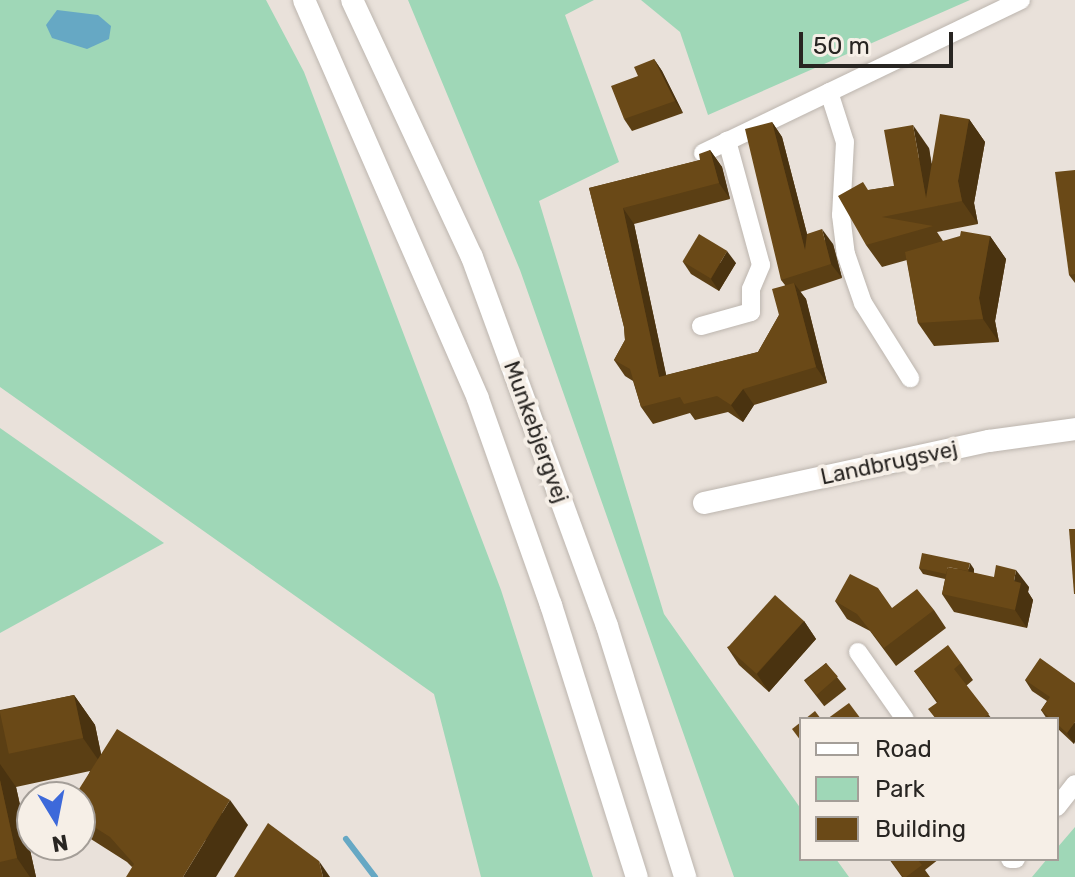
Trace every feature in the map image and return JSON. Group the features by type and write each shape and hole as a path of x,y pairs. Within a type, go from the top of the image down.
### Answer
{"street":[{"name":"Munkebjergvej","path":"304,0 478,399 551,605 637,877"},
{"name":"Munkebjergvej","path":"352,0 472,257 607,626 685,877"},
{"path":"703,153 1021,0"},
{"path":"829,92 845,142 841,215 846,254 863,303 910,378"},
{"path":"701,326 751,312 751,289 761,265 727,141"},
{"name":"Landbrugsvej","path":"704,503 989,441 1075,429"},
{"path":"858,652 904,717"},
{"path":"1059,804 1075,784"}],"green space":[{"path":"0,0 266,0 304,72 501,590 593,877 481,877 434,694 0,387"},
{"path":"408,0 594,0 565,15 619,162 539,201 664,614 799,806 799,861 837,861 849,877 734,877 520,270"},
{"path":"641,0 970,0 708,115 680,32"},
{"path":"0,428 164,543 0,633"},
{"path":"1075,827 1075,877 1032,877 1045,861 1059,861 1059,846"}],"water":[{"path":"57,10 98,15 111,26 109,39 87,49 52,38 46,25"}],"building":[{"path":"654,59 675,101 624,119 611,86 638,76 634,67"},
{"path":"940,114 969,119 958,181 962,201 882,217 933,226 866,245 838,196 863,182 868,190 894,186 884,130 913,125 926,198"},
{"path":"772,122 805,250 807,234 822,229 831,264 781,280 745,129"},
{"path":"710,150 719,183 623,208 659,377 758,352 779,315 772,289 794,283 816,367 743,389 731,405 717,396 684,404 680,397 641,407 630,369 614,360 625,340 624,327 589,188 700,160 699,154"},
{"path":"1075,170 1075,274 1069,275 1055,172"},
{"path":"961,231 990,236 979,298 983,319 918,323 905,252 960,236"},
{"path":"699,234 727,251 711,278 683,261"},
{"path":"1069,529 1075,529 1075,594 1074,594"},
{"path":"922,553 970,563 968,571 948,567 946,574 919,568"},
{"path":"996,565 1016,570 1014,581 1021,583 1015,610 942,594 948,567 994,577"},
{"path":"850,574 878,588 892,608 917,589 934,610 884,648 857,614 835,601"},
{"path":"775,595 804,621 756,674 727,648"},
{"path":"948,645 961,663 954,669 989,714 985,717 934,717 928,709 938,702 914,671"},
{"path":"1040,658 1075,683 1075,722 1067,733 1059,726 1059,717 1049,717 1041,710 1050,697 1025,680"},
{"path":"826,663 838,677 817,695 805,681"},
{"path":"74,695 83,738 9,754 0,711"},
{"path":"849,703 860,717 830,717"},
{"path":"799,724 799,738 792,729"},
{"path":"117,729 230,800 183,877 126,877 134,864 110,837 96,828 96,781 84,781"},
{"path":"0,780 16,858 0,862"},
{"path":"268,823 319,861 323,877 234,877"},
{"path":"891,861 919,861 922,865 906,877"}],"waterway":[{"path":"346,839 375,877"}]}
